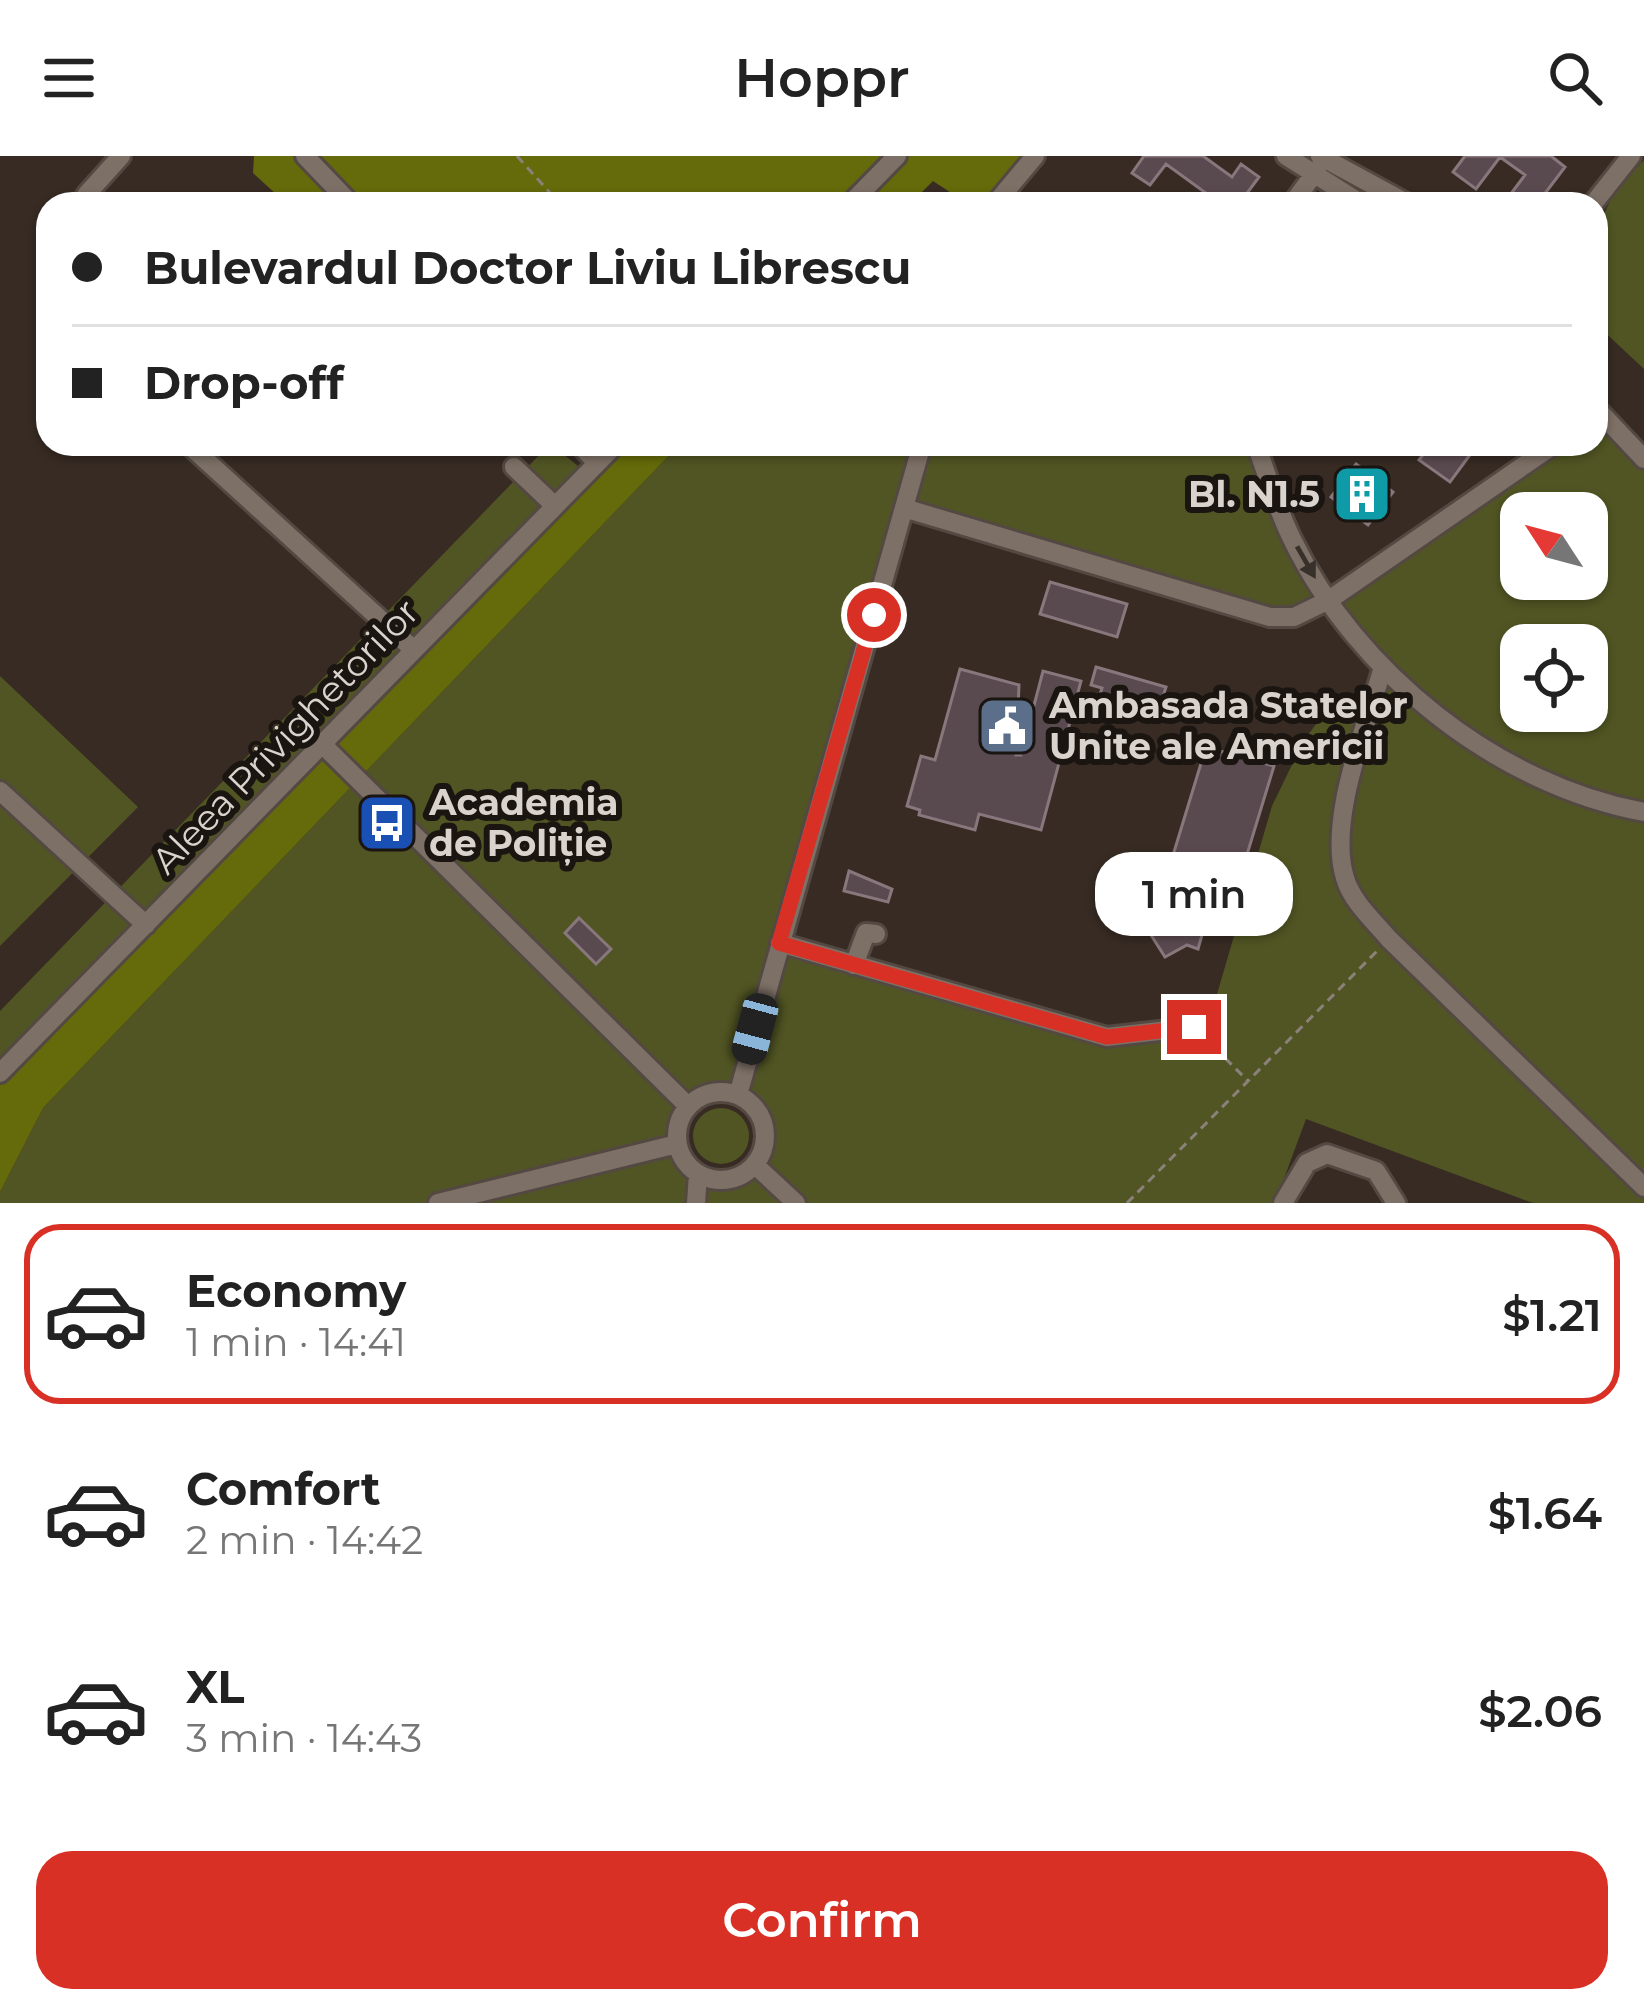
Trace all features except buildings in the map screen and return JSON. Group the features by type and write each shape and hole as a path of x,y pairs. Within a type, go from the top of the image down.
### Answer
{"street":[{"path":"87,192 121,156"},
{"path":"305,156 339,192"},
{"path":"862,192 897,156"},
{"path":"1005,192 1035,156"},
{"path":"1286,156 1321,162 1383,192"},
{"path":"1602,192 1631,156"},
{"path":"1300,192 1321,162"},
{"path":"1321,162 1350,192"},
{"path":"1608,423 1644,459"},
{"path":"201,456 414,650"},
{"path":"590,456 597,463"},
{"name":"Aleea Privighetorilor","path":"0,1073 604,456"},
{"path":"738,1095 919,456"},
{"path":"1261,456 1292,538 1329,600 1383,667 1484,747 1582,793 1644,812"},
{"path":"904,508 1270,617 1294,617 1329,600 1538,456"},
{"path":"514,467 555,506"},
{"path":"1383,667 1360,741 1340,855 1352,895 1389,939 1644,1187"},
{"path":"323,746 688,1106"},
{"path":"0,791 146,925"},
{"path":"854,965 861,940 866,933 876,934"},
{"path":"779,943 1107,1037 1194,1027"},
{"path":"696,1203 698,1174 677,1144 678,1126 688,1106 717,1092 738,1095 758,1111 764,1125 763,1150 755,1165 722,1180 710,1203"},
{"path":"438,1203 677,1144"},
{"path":"1283,1203 1307,1163 1327,1154 1376,1172 1396,1203"},
{"path":"755,1165 796,1203"},
{"path":"698,1174 722,1180"}],"path":[{"path":"517,156 549,192"},
{"path":"1127,1203 1389,939"},
{"path":"1194,1027 1248,1081"}],"green space":[{"path":"1644,160 1644,369 1608,335 1608,207"},
{"path":"1608,427 1644,459 1644,1203 1533,1203 1306,1119 1275,1203 0,1203 0,1192 43,1108 668,456 1262,456 1329,600 1538,456 1608,456","holes":["904,508 1294,617 1329,600 1382,667 1371,711 1336,698 1304,740 1272,806 1215,1001 1194,1027 1106,1037 780,943","718,1092 732,1094 760,1116 764,1139 755,1165 722,1180 696,1172 688,1164 679,1131 688,1106"]},
{"path":"538,456 565,456 587,473 0,1073 0,1011"},
{"path":"0,676 138,807 0,946"},
{"path":"721,1108 741,1116 749,1136 741,1156 721,1164 701,1156 693,1136 701,1116"}],"shaded area":[{"path":"254,156 1035,156 1005,192 950,192 933,181 922,192 274,192 253,173"},
{"path":"589,456 668,456 43,1108 0,1192 0,1081 596,464"}],"place":[{"name":"Bl. N1.5","path":"1362,494"},
{"name":"Ambasada Statelor Unite ale Americii","path":"1007,726"},
{"name":"Academia de Poliție","path":"387,823"}],"route":[{"path":"874,615 779,943 1107,1037 1194,1027"}]}
